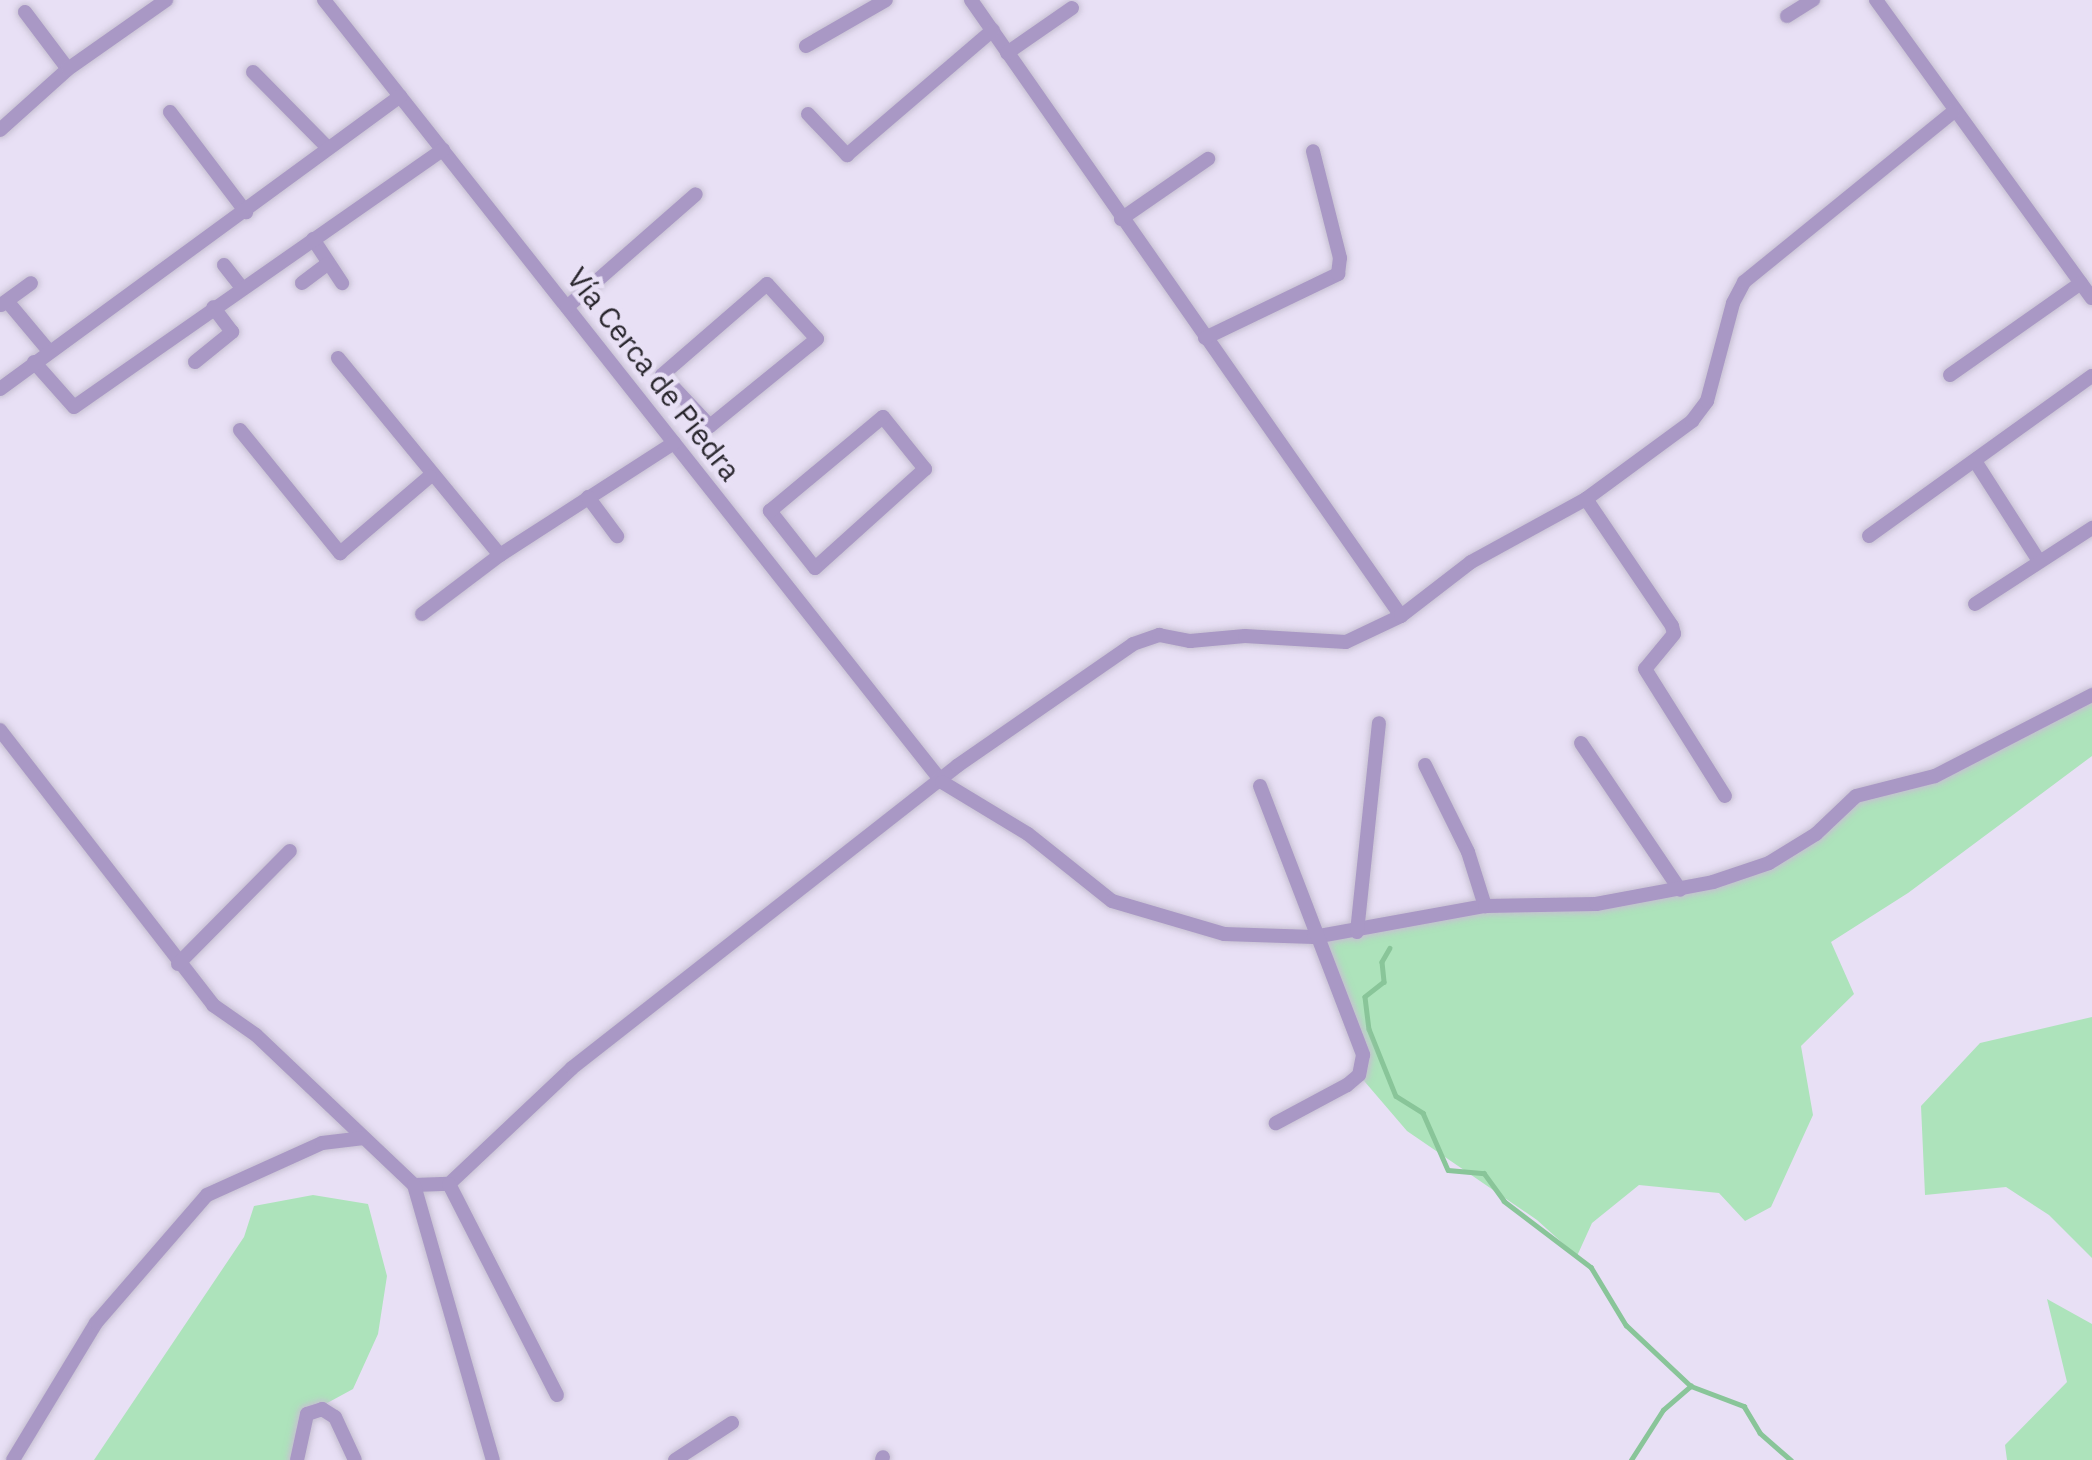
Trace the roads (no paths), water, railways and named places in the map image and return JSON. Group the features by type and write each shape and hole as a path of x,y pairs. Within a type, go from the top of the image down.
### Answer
{"street":[{"path":"0,130 68,69 166,0"},
{"name":"Vía Cerca de Piedra","path":"324,0 942,782"},
{"path":"806,46 886,0"},
{"path":"971,0 1401,616"},
{"path":"1787,16 1814,0"},
{"path":"1876,0 2092,298"},
{"path":"1007,53 1072,8"},
{"path":"25,12 68,69"},
{"path":"808,114 847,155 994,30"},
{"path":"253,72 328,148"},
{"path":"0,389 400,96"},
{"path":"170,112 246,212"},
{"path":"414,1185 449,1184 572,1068 942,782 1133,644 1159,635 1190,641 1245,636 1346,643 1401,616 1471,562 1586,499 1692,421 1707,401 1744,281 1953,112"},
{"path":"34,362 74,407 443,150"},
{"path":"1205,338 1338,274 1340,258 1312,151"},
{"path":"1121,219 1208,159"},
{"path":"567,307 696,194"},
{"path":"313,238 342,284"},
{"path":"302,284 327,264"},
{"path":"224,265 241,287"},
{"path":"31,283 3,303 48,350"},
{"path":"1950,375 2081,283"},
{"path":"767,284 817,339 710,426 673,389 662,375 767,284"},
{"path":"195,362 232,332 213,307"},
{"path":"338,358 430,476 500,555"},
{"path":"1869,536 2092,376"},
{"path":"648,410 673,389"},
{"path":"883,417 925,469 815,568 793,539 770,511 883,417"},
{"path":"240,430 340,553 430,476"},
{"path":"422,614 500,555 674,443"},
{"path":"1975,461 2039,561"},
{"path":"588,497 617,536"},
{"path":"1586,499 1672,626 1674,634 1645,669 1725,796"},
{"path":"1975,604 2092,528"},
{"path":"768,562 793,539"},
{"path":"942,782 1028,834 1112,901 1224,934 1314,937 1485,906 1595,904 1680,890 1769,863 1816,834 1856,796 1935,776 2092,694"},
{"path":"1357,932 1379,723"},
{"path":"0,730 6,752 213,1005 256,1035 414,1185 493,1460"},
{"path":"1581,743 1680,890"},
{"path":"1425,765 1468,852 1485,906"},
{"path":"1260,787 1363,1055 1359,1075 1276,1123"},
{"path":"178,964 290,851"},
{"path":"322,1143 341,1116"},
{"path":"13,1460 85,1339 207,1195 322,1143 364,1138"},
{"path":"449,1184 557,1395"},
{"path":"296,1460 308,1414 322,1408 335,1417 355,1460"},
{"path":"675,1460 732,1423"}],"waterway":[{"path":"1390,948 1382,962 1384,982 1365,997 1369,1029 1396,1096 1423,1113 1448,1170 1484,1173 1504,1201 1591,1267 1626,1325 1691,1386 1744,1406 1760,1433 1791,1460"},
{"path":"1631,1460 1663,1410 1691,1386"}]}
